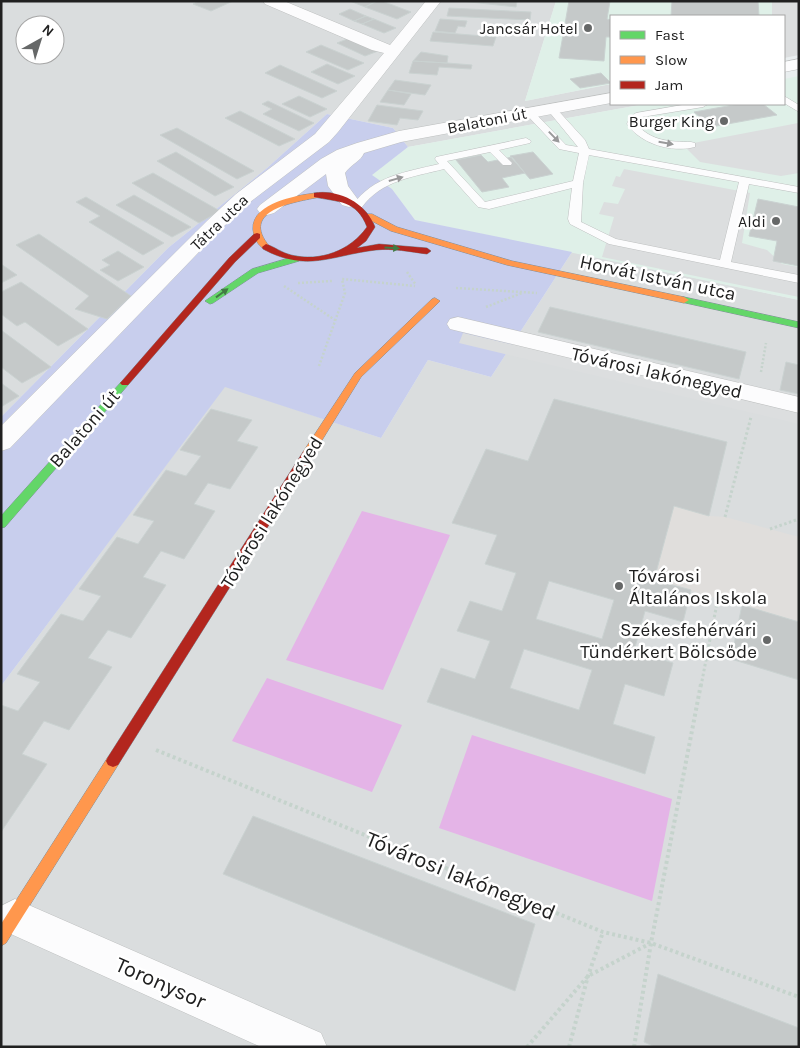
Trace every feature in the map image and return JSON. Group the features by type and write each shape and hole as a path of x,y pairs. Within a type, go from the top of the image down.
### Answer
{"main road":[{"path":"304,196 327,196 354,203 369,216 371,227 367,236 358,245 344,253 325,258 296,259 277,253 261,242 257,236 257,222 267,210 286,200 304,196"},
{"name":"Horvát István utca","path":"369,216 394,229 510,263"},
{"name":"Balatoni út","path":"1,524 232,260 257,236"},
{"name":"Horvát István utca","path":"344,253 379,247 396,247 510,263 799,325"},
{"name":"Balatoni út","path":"168,332 243,278 255,272 296,259"},
{"name":"Tóvárosi lakónegyed","path":"8,928 358,375 435,301"}],"street":[{"path":"270,1 378,46 392,50"},
{"name":"Tátra utca","path":"1,442 242,198 327,133 392,50 434,1"},
{"path":"785,67 799,64"},
{"name":"Balatoni út","path":"267,210 328,163 344,154 364,147 399,137 610,98"},
{"name":"Balatoni út","path":"354,203 338,186 335,173 341,164 364,147"},
{"name":"Tóvárosi lakónegyed","path":"463,325 754,406 799,405"},
{"name":"Toronysor","path":"8,928 306,1047"}],"lane":[{"path":"785,100 799,110"},
{"path":"691,145 676,145 654,141 643,137 632,124 633,119 639,115 697,105"},
{"path":"551,108 581,142 585,152 578,183 574,219 576,224 613,242 799,279"},
{"path":"529,112 563,147 799,190"},
{"path":"526,141 440,160 482,205 489,206 578,183"},
{"path":"492,148 507,163"},
{"path":"354,203 374,187 394,179 445,166"},
{"path":"725,264 745,180"},
{"path":"524,182 536,194"}],"path":[{"path":"402,266 417,286 435,301"},
{"path":"319,366 345,293 342,279"},
{"path":"283,285 335,320"},
{"path":"463,325 475,311 525,292"},
{"path":"725,517 754,406 766,343"},
{"path":"770,529 799,519"},
{"path":"634,1047 651,943 718,598"},
{"name":"Tóvárosi lakónegyed","path":"128,739 603,932 651,943 799,997"},
{"path":"569,1047 588,976 603,932"},
{"path":"527,1047 588,976 651,943"}],"shaded area":[{"path":"1,1 556,1 525,101 610,84 610,105 639,105 408,147 393,128 327,114 267,168 168,248 1,417"},
{"path":"556,1 799,1 785,15 610,15 610,84 525,101"},
{"path":"772,1 799,1 799,55 785,58 785,15 772,15"},
{"path":"799,76 799,300 415,220 392,189 371,175 408,147 639,105 785,105 785,79"},
{"path":"327,114 393,128 408,147 372,175 392,189 415,220 572,252 491,377 428,360 381,438 225,387 1,686 1,417 168,248 267,168"},
{"path":"798,123 799,173 781,176 700,162 683,145"},
{"path":"624,169 750,193 742,243 767,250 782,264 799,267 799,297 602,257 614,217 599,214 604,202 618,204 625,189 612,186 616,176 620,177"},
{"path":"572,252 799,300 799,1047 1,1047 1,686 225,386 381,438 428,360 491,377"},
{"path":"463,333 799,412 799,424 459,343"},
{"path":"674,506 709,516 725,517 799,537 799,622 654,580"},
{"path":"362,511 450,535 383,690 286,660"},
{"path":"267,678 402,725 372,792 232,741"},
{"path":"472,735 672,799 652,901 439,828"}],"building":[{"path":"199,1 233,1 211,11 193,4"},
{"path":"350,1 377,1 365,7"},
{"path":"377,1 382,1 411,12 397,19 365,7"},
{"path":"461,1 517,1 516,7"},
{"name":"Jancsár Hotel","path":"569,1 610,1 607,19 610,20 610,37 606,37 604,61 559,58"},
{"path":"672,1 758,1 759,15 671,15"},
{"path":"449,8 531,12 530,20 447,16"},
{"path":"350,9 366,16 354,21 339,14"},
{"path":"366,16 374,19 362,24 354,21"},
{"path":"374,19 396,28 384,33 362,24"},
{"path":"440,19 467,21 465,27 458,26 455,33 435,31"},
{"path":"433,32 496,37 493,46 430,41"},
{"path":"350,38 378,51 365,56 337,43"},
{"path":"321,45 364,63 348,70 306,52"},
{"path":"421,52 448,56 447,63 413,61"},
{"path":"413,61 472,65 471,69 439,67 437,75 409,73"},
{"path":"327,64 355,76 338,84 311,72"},
{"path":"280,65 337,91 322,98 265,73"},
{"path":"601,73 610,83 580,88 570,79"},
{"path":"395,80 431,85 425,95 388,90"},
{"path":"388,90 411,94 404,105 380,102"},
{"path":"299,96 327,109 310,117 282,104"},
{"path":"268,101 314,123 299,131 263,114 272,109 262,104"},
{"path":"377,105 423,111 418,120 400,118 397,125 368,121"},
{"name":"Burger King","path":"733,105 764,105 777,115 711,127 694,112"},
{"path":"240,111 295,139 279,146 225,118"},
{"path":"177,128 254,171 237,179 160,135"},
{"path":"176,152 234,187 215,196 157,161"},
{"path":"533,152 553,174 530,179 510,156"},
{"path":"481,155 488,162 512,157 525,173 502,178 509,187 482,192 456,160"},
{"path":"153,173 220,211 199,223 132,183"},
{"path":"134,195 191,227 172,237 116,205"},
{"path":"86,197 164,243 143,255 89,222 100,216 76,202"},
{"name":"Aldi","path":"758,199 799,207 799,266 773,261 777,241 749,236"},
{"path":"39,234 131,296 107,319 75,309 89,296 16,245"},
{"path":"118,251 144,267 118,281 100,270 110,265 102,260"},
{"path":"1,264 17,275 1,283"},
{"path":"21,282 88,329 58,346 25,322 17,326 1,314 1,292"},
{"path":"550,307 746,352 739,379 538,332"},
{"path":"1,330 51,367 22,383 1,367"},
{"path":"786,362 799,365 799,394 780,390"},
{"path":"1,383 19,396 1,407"},
{"name":"Tóvárosi Általános Iskola","path":"554,399 727,442 709,516 674,506 654,580 691,590 683,622 645,611 634,651 673,663 664,696 625,684 613,724 655,737 645,774 427,702 441,668 475,679 490,641 457,631 470,601 502,611 516,573 485,564 497,535 452,523 486,449 528,461","holes":["549,581 614,600 602,639 536,619","524,649 592,670 579,710 510,688"]},
{"path":"211,409 252,420 237,441 258,447 230,489 208,483 194,504 215,511 184,559 161,551 143,577 166,585 131,638 108,630 88,658 112,667 69,730 44,721 22,754 47,764 1,832 1,705 18,711 40,682 17,674 61,614 83,621 101,596 79,589 117,537 138,544 154,521 133,515 166,470 186,476 201,456 180,450"},
{"name":"Székesfehérvári Tündérkert Bölcsőde","path":"742,605 799,622 799,680 731,659"},
{"path":"253,816 535,924 515,991 223,874"},
{"path":"658,974 799,1028 799,1047 655,1047 644,1042"}],"traffic: fast":[{"path":"210,301 255,271 296,259"},
{"path":"684,300 799,325"},
{"path":"1,524 125,383"}],"traffic: slow":[{"path":"266,247 262,243 257,230 258,221 262,214 269,208 289,200 317,195"},
{"path":"369,216 394,229 510,263 684,300"},
{"path":"307,455 358,375 435,301"},
{"path":"1,938 113,761"}],"traffic: jam":[{"path":"266,247 278,254 308,260 338,255 352,248 363,239 371,227 368,219 357,206 343,199 317,195"},
{"path":"125,383 232,260 257,236"},
{"path":"345,252 379,247 427,251"},
{"path":"113,761 307,455"}],"place":[{"name":"Jancsár Hotel","path":"588,28"},
{"name":"Burger King","path":"724,121"},
{"name":"Aldi","path":"776,221"},
{"name":"Tóvárosi Általános Iskola","path":"619,586"},
{"name":"Székesfehérvári Tündérkert Bölcsőde","path":"767,640"}]}
